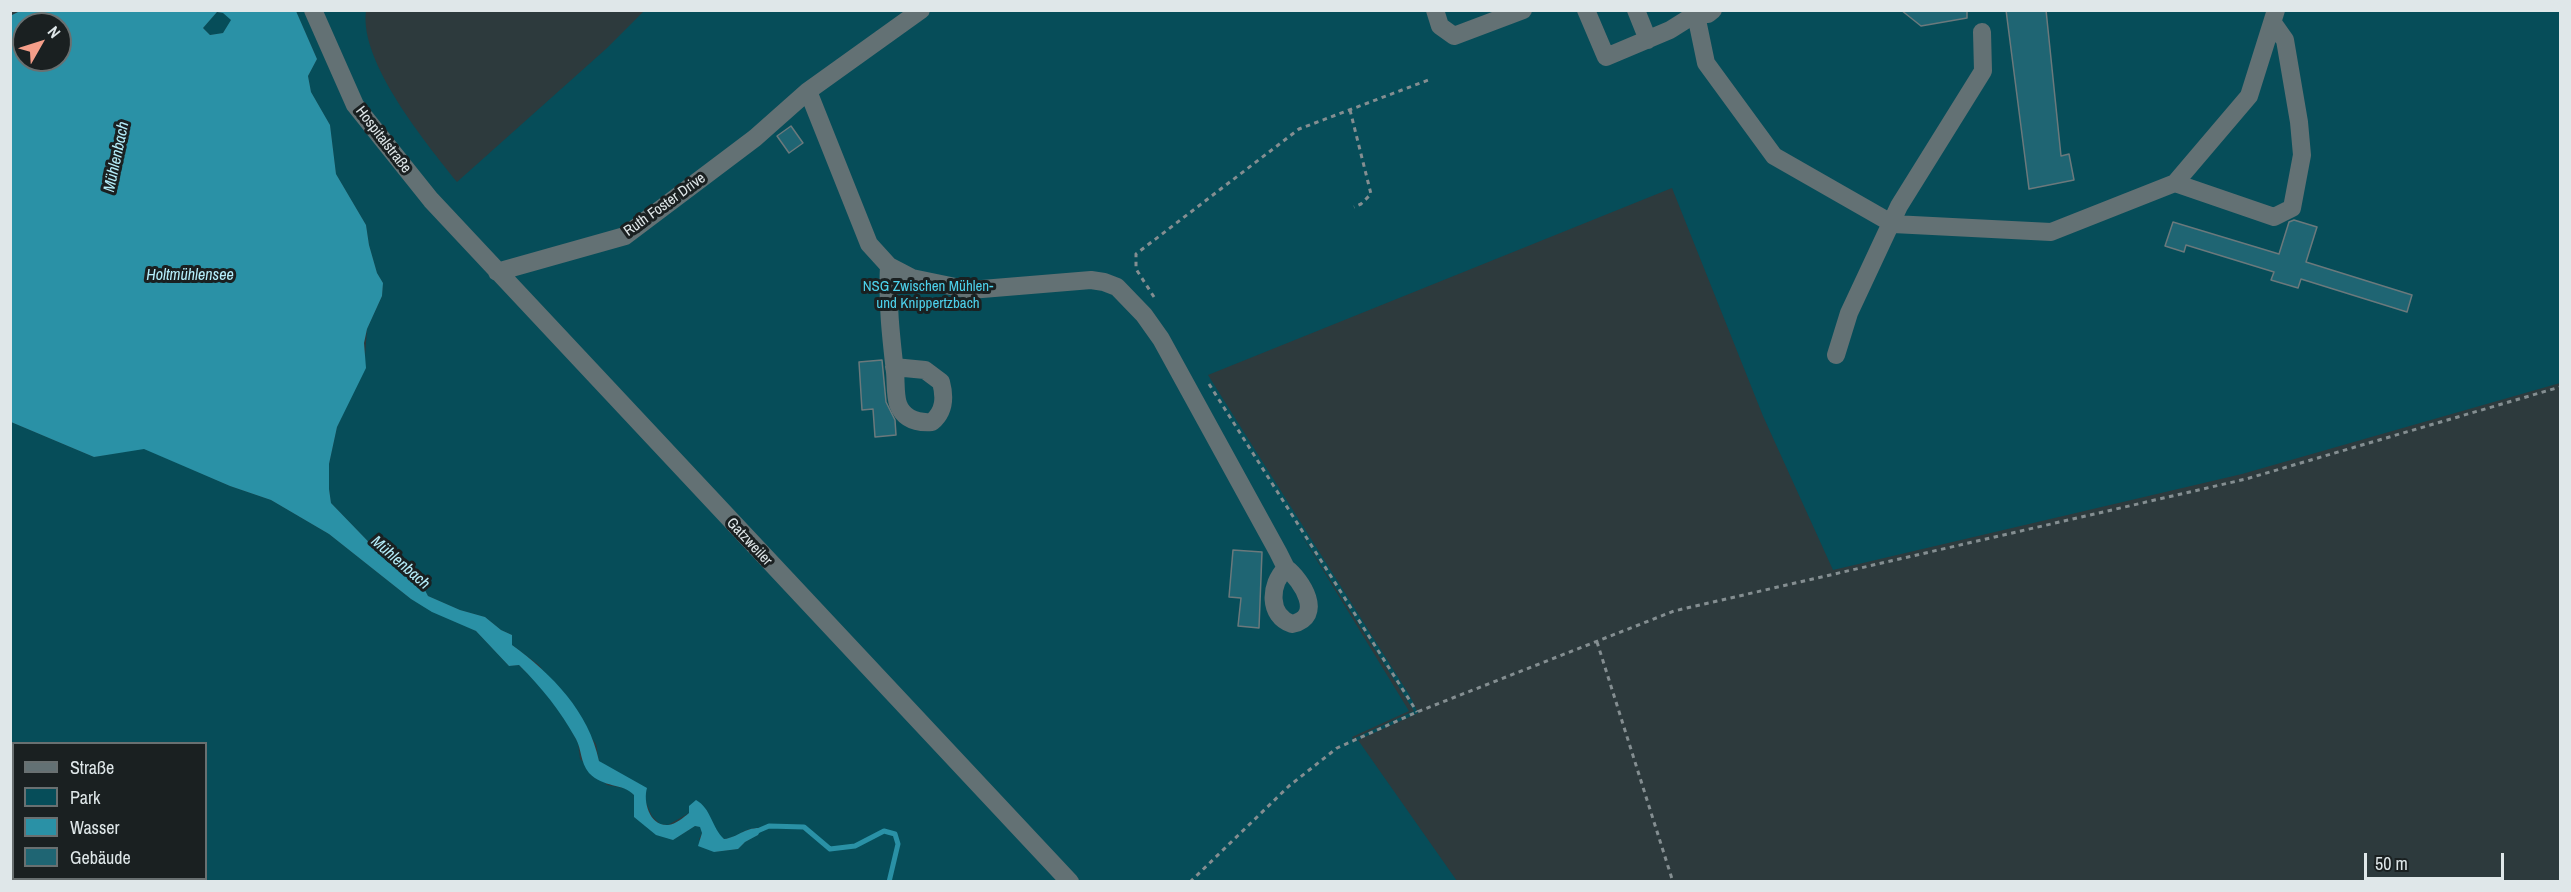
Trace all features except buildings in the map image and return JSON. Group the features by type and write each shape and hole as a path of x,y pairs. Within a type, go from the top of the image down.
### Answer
{"street":[{"name":"Hospitalstraße","path":"313,10 355,105 431,200"},
{"name":"Ruth Foster Drive","path":"497,272 625,236 754,138 808,91 921,10"},
{"path":"1435,10 1440,26 1454,36 1523,10"},
{"path":"1586,10 1606,57 1670,30 1702,12 1706,63 1774,156 1893,224 2051,232 2175,183 2249,96 2274,17"},
{"path":"1636,10 1648,40"},
{"path":"2175,183 2274,217 2292,208 2302,155 2299,122 2285,40 2274,17"},
{"path":"1836,356 1849,313 1893,224 1899,206 1983,71 1982,32"},
{"path":"808,91 869,244 889,266 912,278 970,290 1091,280 1117,286 1144,315 1161,339 1286,568"},
{"name":"Gatzweiler","path":"431,200 1071,882"},
{"path":"889,266 888,289 894,367"}],"path":[{"path":"1155,299 1136,269 1136,254 1299,129 1431,78"},
{"path":"1350,110 1371,194 1361,204 1354,207"},
{"path":"1206,380 1417,712"},
{"path":"1190,882 1289,786 1337,748 1417,712 1674,611 2246,479 2560,387"},
{"path":"1597,642 1673,882"}],"green space":[{"name":"NSG Zwischen Mühlen- und Knippertzbach","path":"296,11 366,11 367,31 373,54 384,77 397,101 457,182 607,48 644,11 2560,11 2560,383 2242,474 1833,570 1763,416 1672,188 1208,375 1410,696 1418,713 1358,740 1457,881 11,882 11,422 94,457 144,448 230,486 271,500 329,534 411,599 476,631 509,666 519,665 546,692 563,715 578,743 580,759 607,785 628,789 634,795 634,817 673,840 695,826 701,827 702,833 699,839 714,852 738,849 758,835 761,828 751,829 724,839 689,813 668,825 660,824 652,816 644,798 599,761 596,744 539,665 512,645 512,635 501,630 485,617 460,610 428,596 419,579 409,569 398,568 388,562 331,503 329,464 337,427 352,394 365,356 367,329 382,296 383,283 377,273 366,225 336,174 330,125 311,92 308,76 317,59","holes":["1294,523 1414,711 1353,739 1352,737 1409,711"]},
{"path":"217,12 223,13 232,20 223,33 210,35 203,28"}],"water":[{"name":"Holtmühlensee","path":"296,11 317,59 308,76 311,92 330,125 336,174 366,225 377,273 383,283 382,296 367,329 364,343 366,368 337,427 329,464 331,503 388,562 398,568 409,569 419,579 428,596 460,610 485,617 501,630 512,635 512,645 541,668 578,710 594,743 599,761 647,788 647,806 656,821 668,825 677,822 689,813 689,806 696,800 705,808 724,839 751,829 762,828 758,835 738,849 714,852 698,846 702,833 700,827 695,826 673,840 656,835 634,817 634,795 600,781 589,773 584,765 576,739 564,718 519,665 509,666 476,631 432,612 411,599 329,534 271,500 230,486 144,449 94,457 11,422 10,16 12,15 12,72 72,72 72,12 18,12","holes":["217,12 223,13 231,20 223,33 210,35 203,28"]}],"waterway":[{"name":"Mühlenbach","path":"755,832 769,826 804,827 830,849 855,846 884,831 895,834 898,844 889,882"}]}
